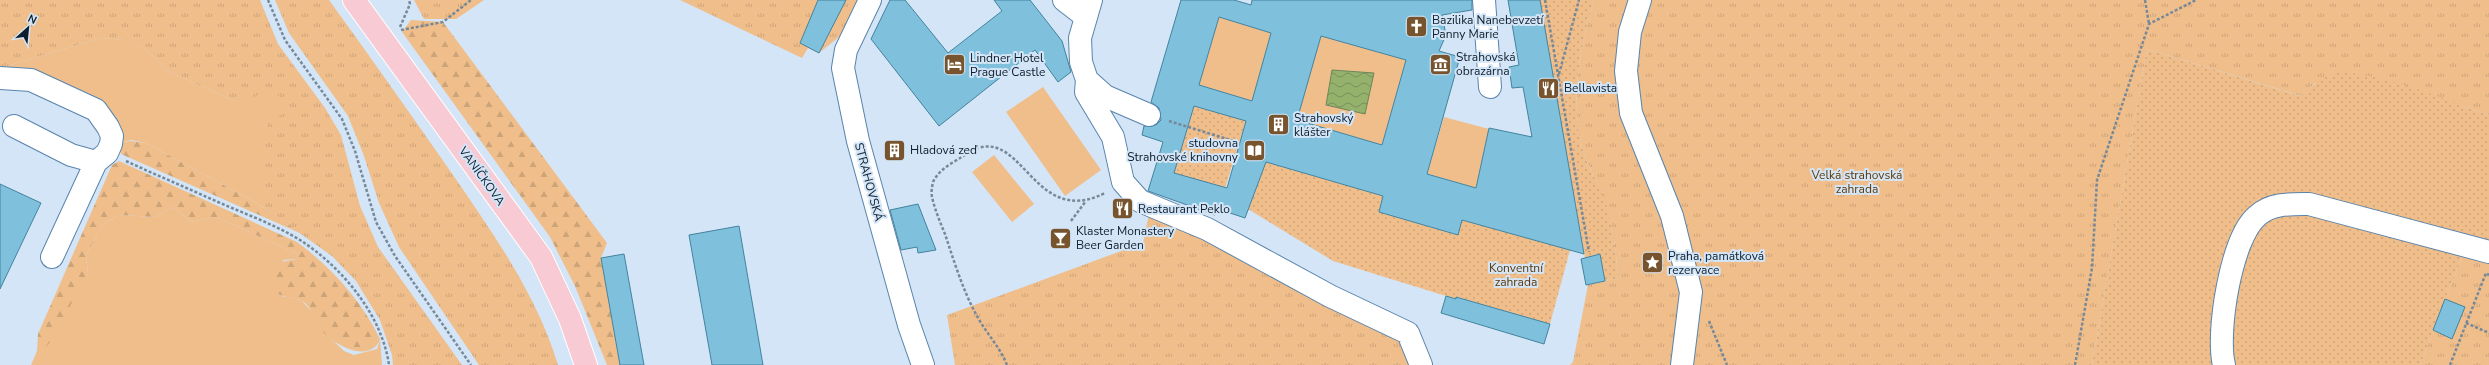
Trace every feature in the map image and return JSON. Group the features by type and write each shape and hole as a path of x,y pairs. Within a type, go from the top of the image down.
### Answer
{"main road":[{"name":"VANÍČKOVA","path":"354,0 540,257 570,319 586,365"}],"street":[{"name":"STRAHOVSKÁ","path":"870,0 846,50 843,68 858,141 908,326 922,365"},
{"path":"1064,0 1089,8 1080,38 1082,62 1087,80 1086,92 1113,137 1123,182 1140,201 1207,229 1330,296 1408,333 1421,365"},
{"path":"1484,0 1490,86"},
{"path":"1640,0 1630,32 1626,71 1630,106 1672,216 1691,292 1682,365"},
{"path":"0,78 31,80 96,110 108,127 112,136 112,144 102,158 52,256"},
{"path":"1087,80 1104,96 1149,115"},
{"path":"14,126 71,156 102,158"},
{"path":"2224,365 2222,354 2223,320 2230,280 2241,240 2257,216 2280,204 2309,204 2489,252"}],"path":[{"path":"268,0 285,40 342,119 355,151 376,222 395,256 471,365"},
{"path":"409,0 410,4 398,30 443,22 471,0"},
{"path":"1545,0 1590,252"},
{"path":"1558,76 1579,0"},
{"path":"2075,365 2092,268 2096,180 2149,24 2145,0"},
{"path":"2149,24 2196,0"},
{"path":"1149,115 1240,143"},
{"path":"1008,365 977,316 953,258 931,196 934,181 943,169 967,153 979,147 989,145 1004,151 1054,196 1070,201 1087,201 1093,199 1123,182"},
{"path":"102,158 280,229 317,252 336,269 353,288 373,317 382,337 389,365"},
{"path":"1071,221 1087,201"},
{"path":"2450,365 2486,273 2489,275"},
{"path":"1708,319 1727,365"},
{"path":"2466,323 2489,333"}],"green space":[{"path":"0,0 260,0 278,44 325,108 341,135 360,206 378,247 462,365 393,365 392,355 380,320 356,281 332,256 260,205 260,155 268,123 290,109 271,87 246,102 234,101 168,71 147,50 124,40 101,38 0,68"},
{"path":"275,0 329,0 438,153 499,243 538,314 558,365 479,365 399,247 379,203 364,156 348,116 289,33"},
{"path":"414,0 484,0 456,19 424,19"},
{"path":"680,0 859,0 839,37 819,53 808,48 802,58"},
{"path":"1540,0 1594,0 1585,35 1578,73 1578,130 1584,154 1604,198 1610,218 1618,278 1605,281 1600,254 1585,258"},
{"name":"Velká strahovská zahrada","path":"1594,0 2489,0 2489,115 2461,105 2315,83 2301,96 2147,49 2092,365 1570,365 1573,362 1588,285 1618,278 1612,227 1601,191 1584,154 1578,130 1578,73 1585,35"},
{"path":"1219,17 1271,33 1252,101 1199,85"},
{"path":"411,20 443,22 607,243 601,258 620,365 607,365 575,286 550,237 402,32"},
{"path":"1321,36 1406,60 1382,145 1297,120"},
{"path":"101,38 125,40 147,50 168,71 234,101 272,85 290,109 260,190 260,205 146,143 131,140 119,143 118,132 0,68"},
{"path":"2147,49 2300,96 2329,75 2348,73 2411,87 2489,115 2489,263 2463,254 2420,365 2092,365"},
{"path":"1043,87 1101,170 1065,196 1006,112"},
{"path":"1194,106 1246,121 1225,188 1174,173"},
{"path":"1444,117 1489,129 1476,188 1425,173 1428,171"},
{"path":"130,141 146,143 260,205 302,234 121,154 119,143"},
{"path":"994,155 1034,204 1012,222 972,172"},
{"path":"119,161 297,242 334,274 355,298 380,339 375,347 368,351 360,351 351,350 341,346 325,334 319,327 306,304 297,299 282,296 274,291 270,277 274,263 297,259 298,254 216,217 190,222 180,212 171,207 156,217 119,215 102,225 86,255 88,273 51,341 42,351 37,351 38,334 112,165"},
{"name":"Konventní zahrada","path":"1265,162 1383,196 1379,212 1457,235 1462,220 1570,250 1550,324 1457,297 1456,299 1333,261 1248,209"},
{"path":"171,207 180,212 190,222 216,217 298,254 297,259 283,260 281,296 302,301 313,313 319,327 344,351 354,355 377,349 380,339 382,365 31,365 37,351 42,351 88,273 86,255 102,225 119,215 156,217"},
{"path":"1156,212 1398,338 1411,365 955,365 947,315 1143,243 1149,214"},
{"path":"2463,254 2489,263 2489,365 2420,365"}],"water":[{"path":"1332,70 1374,73 1365,114 1326,105"}],"building":[{"path":"818,0 846,0 819,53 800,43"},
{"name":"Lindner Hotel Prague Castle","path":"890,0 905,0 948,53 1002,11 994,0 1030,0 1062,41 1071,72 1058,82 1035,50 939,126 871,39"},
{"name":"Strahovský klášter","path":"1181,0 1234,0 1251,5 1252,0 1472,0 1472,10 1442,15 1446,35 1439,51 1460,57 1427,174 1476,188 1489,128 1532,137 1523,87 1512,88 1509,67 1519,65 1508,0 1540,0 1584,254 1462,220 1458,235 1379,212 1383,196 1266,162 1245,218 1218,209 1215,215 1148,191 1163,142 1142,135 1144,126 1156,125 1161,120 1159,108 1151,102","holes":["1219,17 1271,33 1252,101 1199,85","1321,36 1406,60 1382,145 1297,120","1194,106 1246,121 1227,188 1174,173"]},
{"path":"0,184 41,203 0,289"},
{"path":"918,204 936,250 918,253 917,247 901,250 890,210"},
{"path":"739,226 763,365 712,365 689,235"},
{"path":"624,254 644,365 620,365 601,258"},
{"path":"1600,254 1605,281 1586,285 1581,259"},
{"path":"1446,296 1456,299 1456,297 1550,324 1544,344 1441,313"},
{"path":"2445,299 2465,307 2452,339 2433,330"}],"place":[{"name":"Bazilika Nanebevzetí Panny Marie","path":"1417,27"},
{"name":"Strahovská obrazárna","path":"1441,64"},
{"name":"Lindner Hotel Prague Castle","path":"954,65"},
{"name":"Bellavista","path":"1549,88"},
{"name":"Strahovský klášter","path":"1279,125"},
{"name":"Hladová zeď","path":"894,150"},
{"name":"studovna Strahovské knihovny","path":"1254,150"},
{"name":"Restaurant Peklo","path":"1122,209"},
{"name":"Klaster Monastery Beer Garden","path":"1060,238"},
{"name":"Praha, památková rezervace","path":"1653,263"}]}
